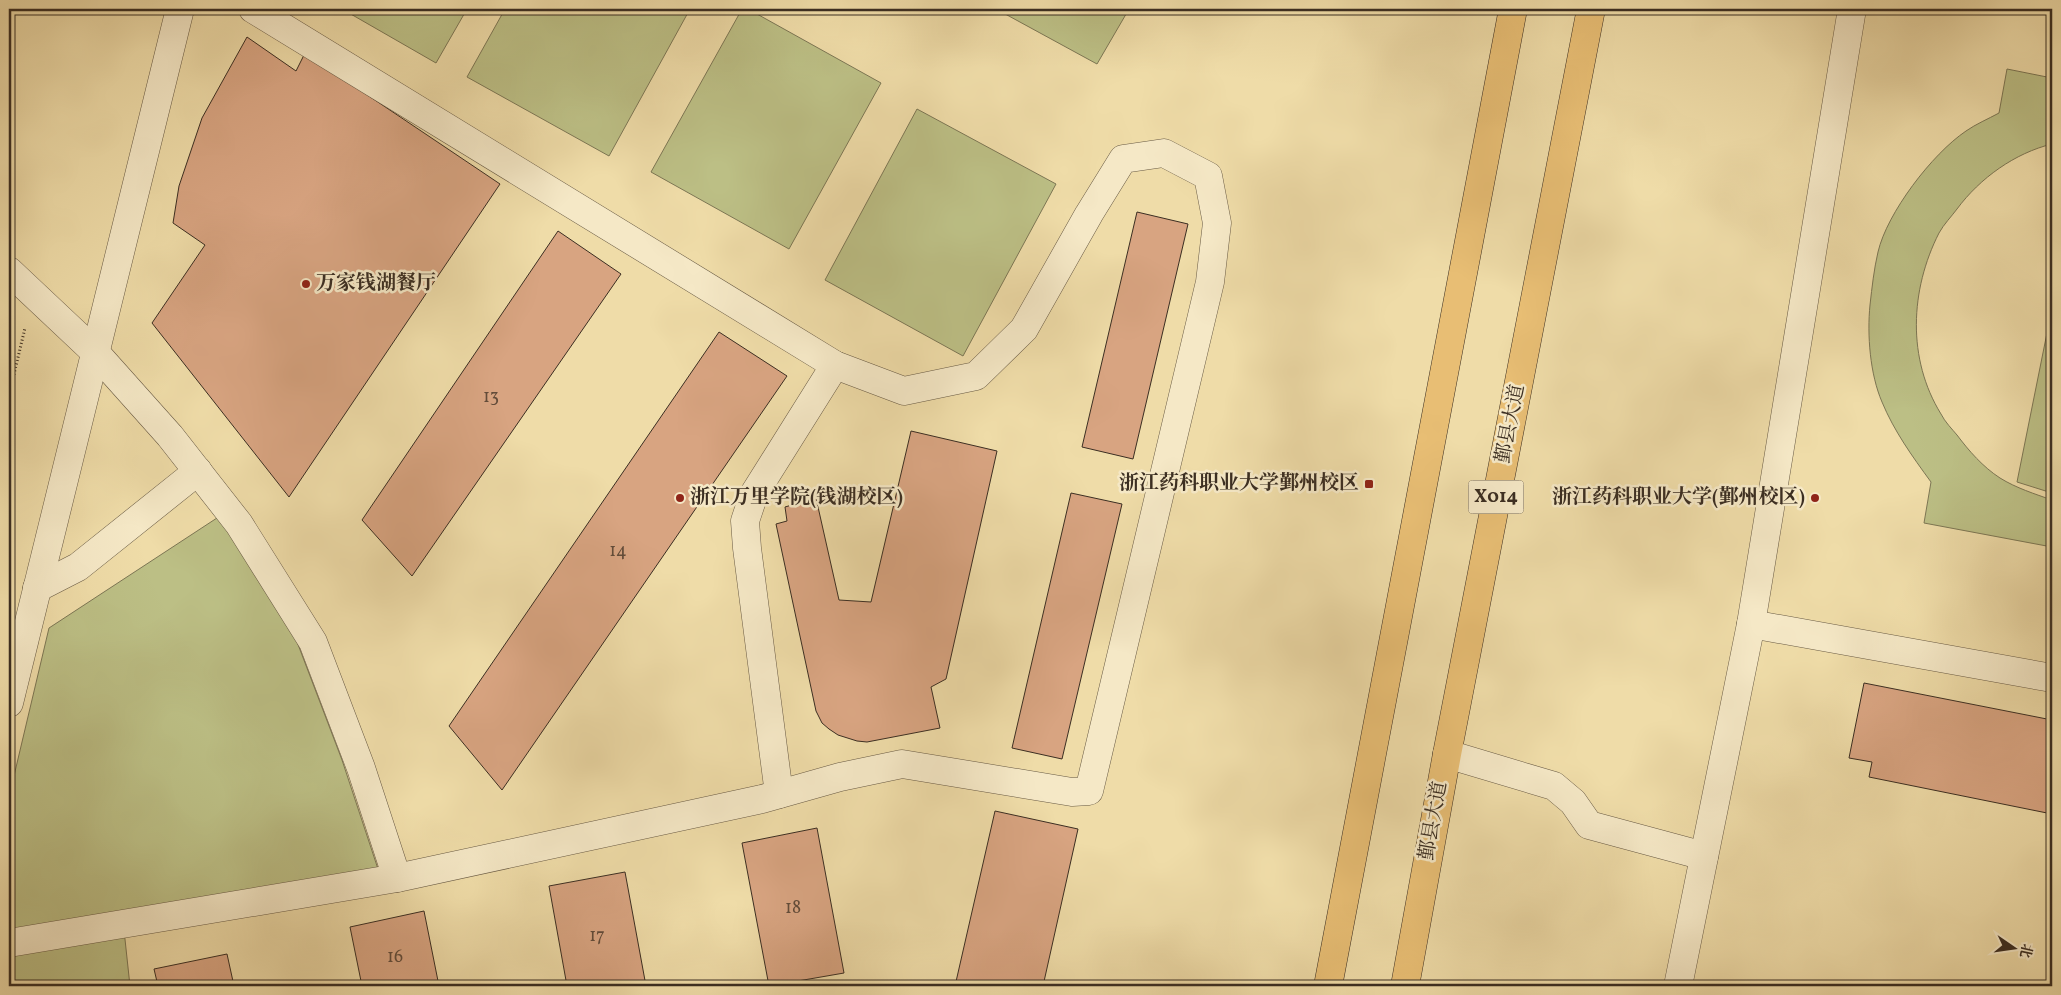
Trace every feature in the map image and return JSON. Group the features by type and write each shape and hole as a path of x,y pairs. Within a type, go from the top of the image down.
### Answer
{"main road":[{"path":"1328,986 1513,9"},
{"name":"鄞县大道","path":"1404,986 1591,9"}],"lane":[{"path":"9,703 180,9"},
{"path":"9,943 397,878 779,794 840,777 902,764 1072,792 1089,791 1210,282 1217,223 1208,176 1164,153 1123,159 1089,214 1024,329 976,376 904,392 835,365 253,9"},
{"path":"1678,986 1751,624 1852,9"},
{"path":"9,271 96,352 170,436 239,524 313,642 361,768 397,878"},
{"path":"779,794 745,521 754,494 835,365"},
{"path":"37,588 78,567 198,472"},
{"path":"1751,624 2052,678"},
{"path":"1447,754 1554,786 1574,802 1589,825 1704,856"}],"path":[{"path":"9,395 33,293"}],"green space":[{"path":"342,9 467,9 436,63"},
{"path":"505,9 690,9 609,156 467,77"},
{"path":"742,9 748,9 881,83 789,249 651,172"},
{"path":"996,9 1129,9 1097,64"},
{"path":"2007,69 2052,78 2052,144 2012,160 1987,177 1966,198 1939,233 1929,255 1922,278 1916,324 1918,348 1922,371 1930,393 1944,420 1971,453 2000,478 2019,488 2052,500 2052,547 1924,523 1931,482 1904,443 1887,413 1878,391 1870,354 1869,317 1874,271 1883,237 1891,220 1913,186 1939,154 1966,131 1999,113"},
{"path":"917,109 1056,184 963,356 825,280"},
{"path":"2052,308 2052,493 2017,482"},
{"path":"220,516 294,634 342,760 378,869 9,932 9,797 49,628"},
{"path":"124,930 130,986 9,986 9,949"}],"building":[{"name":"万家钱湖餐厅","path":"247,37 296,71 305,53 500,184 289,497 152,323 205,245 173,223 179,186 202,118"},
{"path":"1137,212 1188,224 1133,459 1082,447"},
{"path":"558,231 621,274 412,576 362,520"},
{"path":"719,332 787,376 502,790 449,726"},
{"path":"911,431 997,451 946,679 931,687 940,728 867,742 857,741 838,735 829,729 822,723 816,711 776,524 787,521 785,507 816,498 839,600 871,602"},
{"path":"1071,493 1122,504 1062,759 1012,748"},
{"path":"1864,683 2052,720 2052,814 1869,777 1872,762 1849,758"},
{"path":"995,811 1078,829 1043,986 955,986"},
{"path":"817,828 844,973 769,986 742,843"},
{"path":"625,872 646,986 567,986 549,886"},
{"path":"424,911 439,986 362,986 350,927"},
{"path":"227,954 234,986 158,986 154,969"}],"place":[{"name":"万家钱湖餐厅","path":"306,284"},
{"name":"浙江药科职业大学鄞州校区","path":"1369,484"},
{"name":"浙江万里学院(钱湖校区)","path":"680,498"},
{"name":"浙江药科职业大学(鄞州校区)","path":"1815,498"}]}
